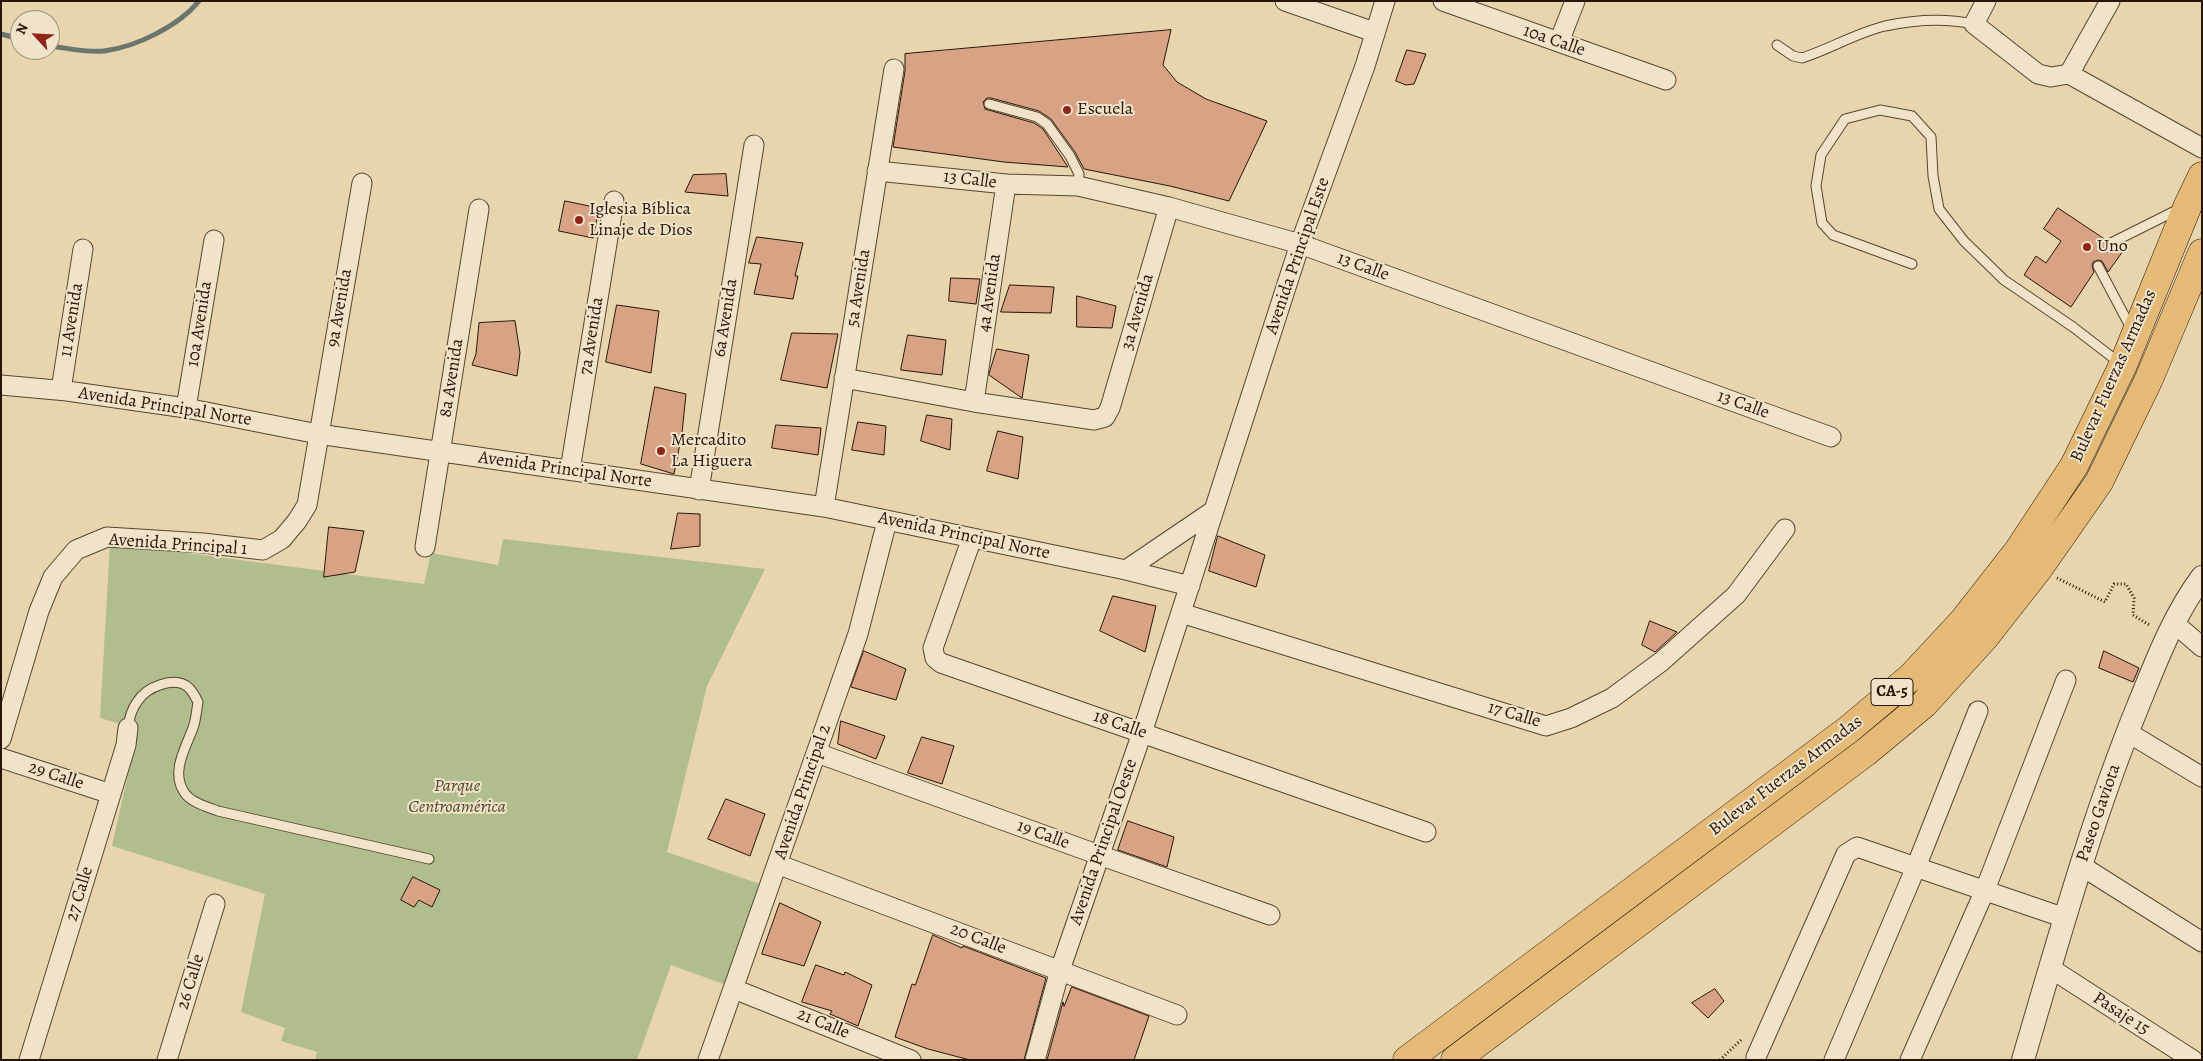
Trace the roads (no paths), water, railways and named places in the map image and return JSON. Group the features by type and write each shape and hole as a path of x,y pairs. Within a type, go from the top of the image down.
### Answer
{"highway":[{"name":"Bulevar Fuerzas Armadas","path":"1408,1060 1849,730 1911,677 1964,620 2018,551 2074,466 2123,366 2188,205 2202,176"},
{"name":"Bulevar Fuerzas Armadas","path":"1455,1060 1858,758 1917,710 1984,638 2039,568 2099,482 2149,379 2202,252"}],"street":[{"path":"1285,1 1374,32"},
{"name":"Avenida Principal Este","path":"1213,511 1300,244 1365,66 1385,1"},
{"path":"1559,42 1575,1"},
{"path":"1986,1 1974,24 2038,74 2051,77 2069,74 2202,148"},
{"path":"2069,74 2110,1"},
{"name":"10a Calle","path":"1446,2 1666,80"},
{"name":"5a Avenida","path":"824,507 894,69"},
{"name":"6a Avenida","path":"699,490 754,145"},
{"name":"13 Calle","path":"877,171 1006,184 1078,186 1169,207 1300,244 1831,436"},
{"name":"9a Avenida","path":"318,434 362,183"},
{"name":"4a Avenida","path":"974,402 1006,184"},
{"name":"7a Avenida","path":"570,470 614,201"},
{"name":"3a Avenida","path":"974,402 1094,420 1105,416 1110,408 1169,207"},
{"name":"8a Avenida","path":"424,547 479,209"},
{"name":"10a Avenida","path":"186,408 214,240"},
{"name":"11 Avenida","path":"61,390 83,249"},
{"path":"844,378 974,402"},
{"name":"Avenida Principal Norte","path":"1,385 61,390 186,408 318,434 824,507 1126,570 1190,586"},
{"name":"Avenida Principal 1","path":"1,739 38,611 53,577 76,550 107,537 263,550 282,539 297,521 306,505 318,434"},
{"path":"1126,570 1213,511"},
{"name":"Avenida Principal Oeste","path":"1035,1060 1060,970 1142,733 1213,511"},
{"name":"Avenida Principal 2","path":"708,1060 858,634 887,521"},
{"name":"17 Calle","path":"1181,613 1546,726 1571,718 1612,698 1662,661 1736,595 1785,529"},
{"name":"18 Calle","path":"972,538 933,648 935,658 941,663 1426,832"},
{"name":"Paseo Gaviota","path":"2022,1060 2080,865 2128,732 2170,629 2189,594 2202,577"},
{"path":"2170,629 2202,647"},
{"path":"1910,1060 1985,890 2066,680"},
{"path":"1834,1060 1916,867 1978,711"},
{"name":"27 Calle","path":"28,1060 112,794 126,745 128,728"},
{"path":"2128,732 2202,777"},
{"name":"19 Calle","path":"817,753 1099,855 1270,914"},
{"name":"29 Calle","path":"1,758 112,794"},
{"path":"1756,1057 1846,854 1857,847 2065,918"},
{"name":"20 Calle","path":"777,864 1177,1016"},
{"path":"2080,865 2202,942"},
{"name":"26 Calle","path":"167,1060 215,904"},
{"name":"Pasaje 15","path":"2050,968 2193,1060"},
{"name":"21 Calle","path":"734,989 911,1060"}],"lane":[{"path":"1777,45 1793,56 1802,58 1885,26 1920,21 1974,24"},
{"path":"989,104 1038,118 1047,124 1070,156 1079,174 1078,186"},
{"path":"1912,264 1834,236 1822,223 1816,186 1821,155 1845,118 1880,110 1912,116 1931,137 1939,209 1964,241 2004,280 2073,327 2123,366"},
{"path":"2111,243 2188,205"},
{"path":"2098,266 2135,336"},
{"path":"128,728 129,718 137,701 150,690 173,682 189,687 198,702 194,725 181,759 178,778 184,793 199,804 218,811 429,859"}],"waterway":[{"path":"60,47 84,51 104,51 130,45 169,27 199,1"},
{"path":"1,34 10,36"}],"place":[{"name":"Escuela","path":"1067,110"},
{"name":"Iglesia Bíblica Linaje de Dios","path":"579,220"},
{"name":"Uno","path":"2087,247"},
{"name":"Mercadito La Higuera","path":"661,451"}],"park label":[{"name":"Parque Centroamérica","path":"457,798"}]}
